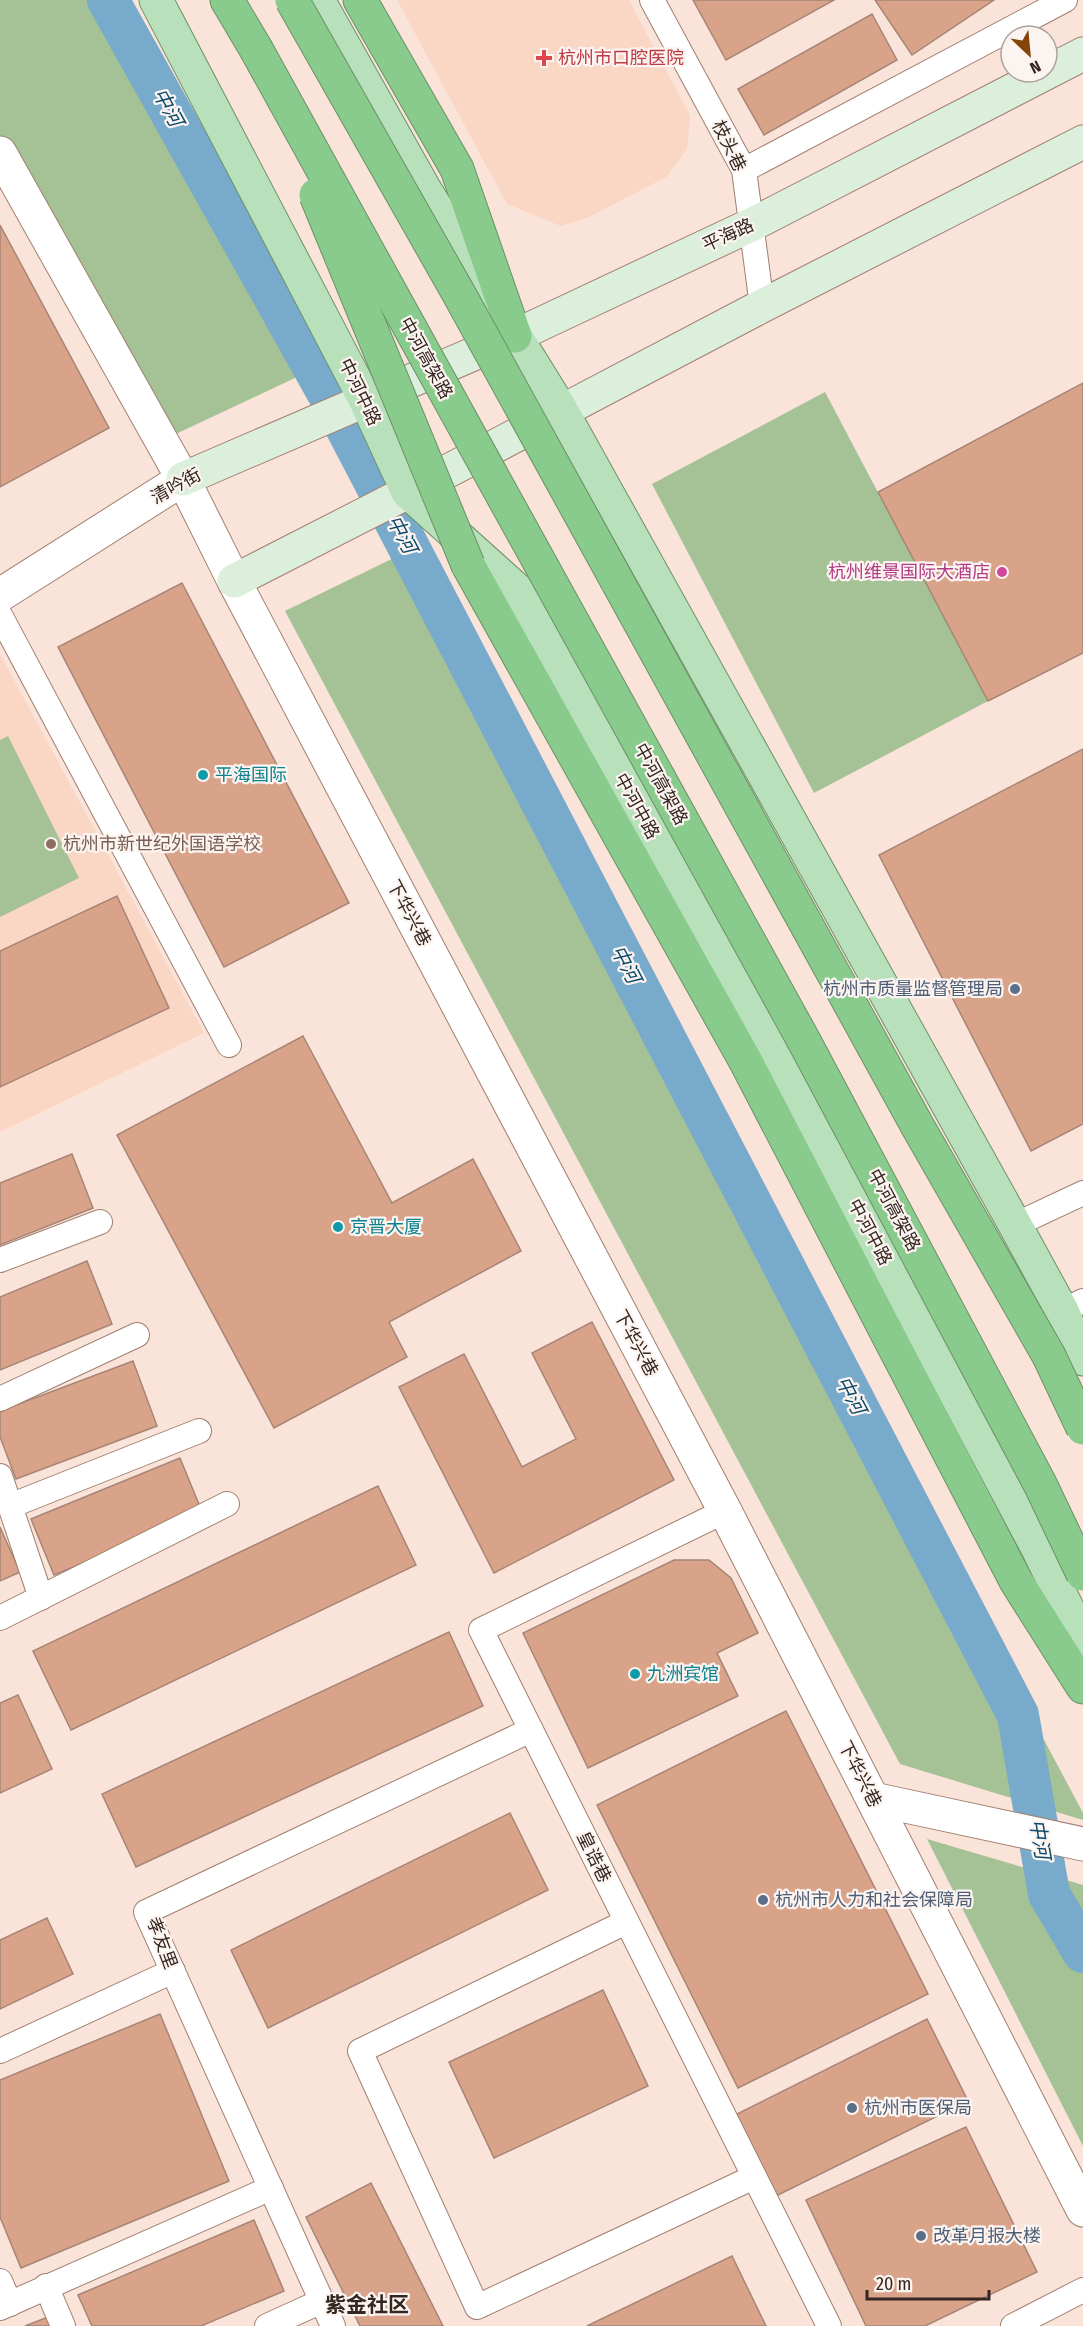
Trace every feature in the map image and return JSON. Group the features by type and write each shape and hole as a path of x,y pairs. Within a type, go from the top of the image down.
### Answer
{"highway":[{"name":"中河高架路","path":"227,0 804,1041 1034,1474 1083,1574"},
{"path":"292,0 465,304 918,1127 1049,1356 1083,1428"},
{"path":"360,0 457,169 515,336"},
{"path":"256,49 468,566 745,1060 1016,1581 1083,1687"}],"main road":[{"name":"中河中路","path":"156,0 366,401 408,492 516,590 776,1055 1037,1546 1083,1640"},
{"path":"318,0 425,190 561,410 1014,1225 1072,1306 1083,1359"},
{"name":"平海路","path":"366,401 515,336 751,225 1083,54"},
{"path":"234,581 1083,142"},
{"name":"清吟街","path":"183,479 366,401"}],"street":[{"name":"下华兴巷","path":"0,153 183,479 234,581 725,1511 1083,2210"},
{"name":"清吟街","path":"0,595 183,479"},
{"path":"873,1799 1075,1842"}],"lane":[{"name":"枝头巷","path":"652,0 744,170 762,306"},
{"path":"744,170 1065,0"},
{"path":"0,615 229,1045"},
{"path":"1014,1225 1083,1193"},
{"path":"0,1260 100,1222"},
{"path":"1072,1306 1083,1351"},
{"path":"0,1399 137,1335"},
{"path":"10,1506 199,1431"},
{"path":"0,1476 41,1598"},
{"path":"0,1618 227,1504"},
{"name":"皇诰巷","path":"725,1511 481,1630 829,2326"},
{"name":"孝友里","path":"333,2326 146,1912 531,1730"},
{"path":"626,1922 360,2051 477,2307 754,2177"},
{"path":"0,2051 173,1971"},
{"path":"0,2281 5,2306 271,2188"},
{"path":"46,2286 63,2326"},
{"path":"1013,2326 1083,2290"},
{"path":"267,2326 322,2301"}],"shaded area":[{"name":"杭州市口腔医院","path":"397,0 629,0 690,116 687,149 666,177 589,217 561,226 507,204"},
{"name":"杭州市新世纪外国语学校","path":"0,654 204,1033 0,1132"}],"green space":[{"path":"0,0 110,0 314,369 161,441 0,151"},
{"path":"825,392 988,701 814,793 652,484"},
{"path":"410,550 1083,1813 1083,1820 900,1764 285,611"},
{"path":"8,736 79,878 0,917 0,740"},
{"path":"927,1839 1083,1885 1083,2146"}],"building":[{"path":"693,0 834,0 726,60"},
{"path":"875,0 994,0 912,55"},
{"path":"872,14 897,60 764,135 738,89"},
{"path":"0,225 109,428 0,487"},
{"name":"杭州维景国际大酒店","path":"1083,383 1083,653 988,701 878,492"},
{"name":"平海国际","path":"182,583 349,903 224,967 58,647"},
{"name":"杭州市质量监督管理局","path":"1083,749 1083,1124 1031,1151 879,855"},
{"path":"117,896 169,1008 0,1087 0,951"},
{"name":"京晋大厦","path":"303,1036 392,1203 473,1159 521,1251 389,1322 407,1357 274,1428 117,1135"},
{"path":"72,1154 93,1208 0,1245 0,1183"},
{"path":"87,1261 112,1324 0,1370 0,1297"},
{"path":"592,1322 674,1480 494,1573 399,1387 464,1354 522,1467 576,1439 532,1353"},
{"path":"133,1361 157,1426 16,1479 0,1437 0,1411"},
{"path":"180,1458 203,1514 54,1575 31,1519"},
{"path":"378,1486 416,1565 71,1730 33,1651"},
{"path":"0,1527 20,1572 0,1581"},
{"name":"九洲宾馆","path":"674,1560 709,1560 731,1578 758,1633 717,1653 738,1696 588,1768 523,1633"},
{"path":"449,1632 483,1706 136,1867 102,1794"},
{"path":"18,1695 52,1769 0,1793 0,1703"},
{"name":"杭州市人力和社会保障局","path":"786,1711 928,1994 738,2088 597,1805"},
{"path":"510,1813 548,1890 268,2028 231,1950"},
{"path":"47,1918 73,1974 0,2009 0,1940"},
{"path":"603,1990 648,2086 494,2158 449,2062"},
{"path":"160,2014 229,2181 21,2268 0,2217 0,2080"},
{"name":"杭州市医保局","path":"927,2019 968,2101 776,2196 735,2115"},
{"name":"改革月报大楼","path":"966,2127 1037,2272 925,2326 866,2326 806,2200"},
{"path":"371,2183 443,2326 360,2326 306,2217"},
{"path":"254,2220 284,2291 201,2326 92,2326 78,2295"},
{"path":"732,2256 766,2326 587,2326"},
{"path":"48,2317 51,2326 25,2326"}],"waterway":[{"name":"中河","path":"108,0 334,404 1018,1715 1049,1894 1083,1952"}],"place":[{"name":"杭州市口腔医院","path":"544,58"},
{"name":"杭州维景国际大酒店","path":"1002,572"},
{"name":"平海国际","path":"203,775"},
{"name":"杭州市新世纪外国语学校","path":"51,844"},
{"name":"杭州市质量监督管理局","path":"1015,989"},
{"name":"京晋大厦","path":"338,1227"},
{"name":"九洲宾馆","path":"635,1674"},
{"name":"杭州市人力和社会保障局","path":"763,1900"},
{"name":"杭州市医保局","path":"852,2108"},
{"name":"改革月报大楼","path":"921,2236"}],"district":[{"name":"紫金社区","path":"367,2305"}]}
